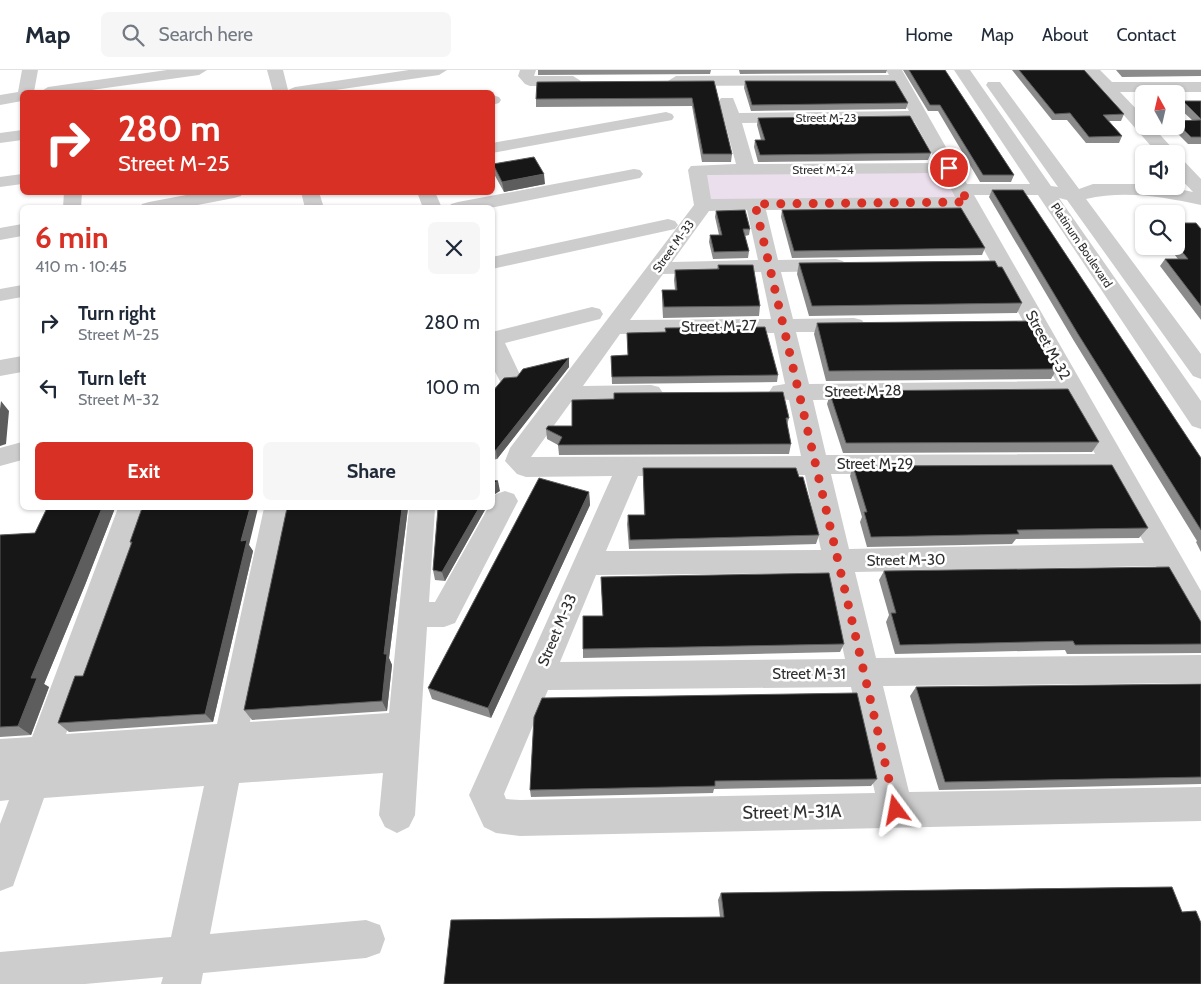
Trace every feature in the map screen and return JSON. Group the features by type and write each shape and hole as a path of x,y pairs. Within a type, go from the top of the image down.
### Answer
{"street":[{"path":"26,90 30,70"},
{"path":"78,70 77,90 128,75 199,70"},
{"path":"275,70 281,90"},
{"path":"310,90 439,70"},
{"path":"528,70 526,76 530,80 585,81"},
{"name":"Platinum Boulevard","path":"962,70 1201,420"},
{"name":"Platinum Boulevard","path":"984,70 1201,371"},
{"path":"1092,70 1160,145"},
{"path":"177,72 180,90"},
{"path":"663,81 721,81 762,75 897,75"},
{"name":"Street M-32","path":"897,75 959,186 993,263 1026,322 1072,389 1201,619"},
{"path":"721,81 747,170"},
{"path":"1107,87 1201,87"},
{"path":"0,100 20,96"},
{"name":"Street M-23","path":"732,118 920,116"},
{"path":"495,147 666,117"},
{"path":"0,138 20,134"},
{"path":"1185,163 1201,162"},
{"name":"Street M-24","path":"697,170 747,170 959,186"},
{"name":"Street M-33","path":"518,461 519,456 703,205 697,170"},
{"path":"1040,184 1057,172 1070,173 1088,184 1135,182"},
{"path":"1185,173 1201,190"},
{"path":"474,205 634,174"},
{"path":"0,182 20,179"},
{"path":"703,205 755,204 959,186 1040,184 1074,195 1090,193 1088,184"},
{"path":"1185,193 1201,198"},
{"path":"166,205 219,195"},
{"path":"755,204 896,810"},
{"path":"495,262 668,225"},
{"path":"0,234 20,230"},
{"path":"657,268 857,265"},
{"path":"0,295 20,291"},
{"path":"495,338 592,314"},
{"name":"Street M-27","path":"613,327 870,324"},
{"path":"495,346 510,378"},
{"path":"0,368 20,364"},
{"name":"Street M-28","path":"760,392 1072,389"},
{"path":"564,394 672,393"},
{"name":"Street M-29","path":"518,461 526,467 1113,463"},
{"name":"Street M-33","path":"486,795 629,466"},
{"path":"414,615 444,614 505,501"},
{"path":"0,873 130,510"},
{"path":"183,970 277,510"},
{"path":"397,815 422,510"},
{"name":"Street M-30","path":"586,562 838,561 1165,554"},
{"name":"Street M-31","path":"538,676 1201,670"},
{"path":"0,784 39,767 403,741"},
{"path":"0,755 39,767"},
{"name":"Street M-31A","path":"486,795 496,815 520,818 1201,804"},
{"path":"0,972 183,970 366,939"}],"shaded area":[{"path":"949,168 968,202 703,205 697,170"}],"building":[{"path":"909,70 945,70 1014,175 983,175 940,105 930,105"},
{"path":"1019,70 1084,70 1124,114 1103,115 1122,136 1089,137 1070,113 1055,114"},
{"path":"714,81 732,154 703,154 692,98 536,99 537,82"},
{"path":"745,81 895,81 908,103 752,105"},
{"path":"1185,101 1201,101 1201,119 1185,103"},
{"path":"910,116 931,153 760,155 755,140 765,140 758,118"},
{"path":"1201,120 1201,137 1191,137 1185,131 1185,121"},
{"path":"534,157 544,174 502,182 495,168 495,164"},
{"path":"992,190 1023,190 1201,458 1201,530 1078,334"},
{"path":"961,208 985,248 794,251 782,210"},
{"path":"745,210 750,229 743,229 749,251 714,252 710,235 722,235 716,211"},
{"path":"1185,223 1196,223 1201,229 1201,306 1165,259 1188,259 1185,255"},
{"path":"995,261 998,267 1002,267 1022,303 812,306 799,263"},
{"path":"718,265 753,265 760,306 664,307 662,290 677,290 675,270 719,269"},
{"path":"1031,321 1057,369 829,371 817,323"},
{"path":"765,327 778,375 612,377 611,356 628,355 627,333 666,332 665,328"},
{"path":"569,358 495,450 495,388 504,378 517,377 523,369"},
{"path":"1068,389 1099,442 846,443 830,394 836,393 835,391"},
{"path":"783,392 789,418 786,418 791,444 558,445 562,437 546,429 548,426 572,426 572,400 614,399 614,393"},
{"path":"1112,465 1148,528 1017,530 1019,534 871,537 864,512 867,512 853,466"},
{"path":"643,468 796,468 799,477 803,477 819,535 630,540 628,515 645,515"},
{"path":"539,478 589,492 488,708 428,688"},
{"path":"46,510 101,510 31,678 37,678 18,726 0,727 0,535 35,533"},
{"path":"141,510 249,510 241,541 247,540 205,714 58,723 75,676 83,676 132,542 130,542"},
{"path":"287,510 402,510 384,654 387,654 382,701 244,710"},
{"path":"438,510 478,510 442,572 433,570"},
{"path":"1169,567 1201,622 1201,644 1075,645 1073,641 900,645 891,613 896,613 884,571"},
{"path":"829,573 844,644 583,649 583,616 603,616 601,577"},
{"path":"1201,684 1201,777 945,782 916,687"},
{"path":"857,693 877,779 715,781 715,786 530,790 534,717 542,698"},
{"path":"1172,887 1182,912 1196,911 1201,923 1201,984 444,984 451,920 724,917 721,893"}],"route":[{"path":"896,810 755,204 968,202 949,168"}]}
